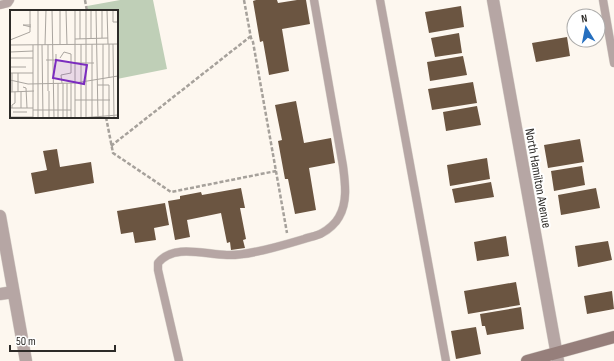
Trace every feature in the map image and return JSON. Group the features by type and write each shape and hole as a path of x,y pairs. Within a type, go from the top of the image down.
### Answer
{"main road":[{"path":"527,361 557,357 614,337"}],"street":[{"name":"North Hamilton Avenue","path":"493,0 557,357"},
{"path":"0,216 26,361"},
{"path":"0,294 13,292"}],"lane":[{"path":"0,5 8,3 10,0"},
{"path":"179,361 158,270 158,263 162,259 169,254 185,251 238,255 289,243 321,233 330,227 339,217 344,206 345,191 343,166 314,0"},
{"path":"380,0 446,361"},
{"path":"603,0 614,63"}],"path":[{"path":"85,0 87,10"},
{"path":"244,0 253,42 289,243"},
{"path":"112,146 251,36"},
{"path":"106,118 113,153 171,192 276,171"}],"green space":[{"path":"120,0 153,0 167,69 118,79 118,10 88,10 87,6"}],"building":[{"path":"277,0 278,3 306,0 310,24 282,29 289,71 269,75 263,41 260,42 253,1"},
{"path":"461,6 464,27 429,33 425,12"},
{"path":"459,33 462,53 435,57 431,38"},
{"path":"566,37 566,48 569,48 570,56 536,62 532,43"},
{"path":"463,56 467,75 430,81 427,62"},
{"path":"473,82 477,103 432,110 428,89"},
{"path":"296,101 304,143 331,138 335,163 309,168 316,210 295,214 288,179 285,179 278,141 282,140 275,105"},
{"path":"477,106 481,125 446,131 443,112"},
{"path":"580,139 584,162 548,168 544,145"},
{"path":"57,149 60,167 91,162 94,183 35,194 31,173 47,170 43,151"},
{"path":"487,158 490,179 450,186 447,165"},
{"path":"582,166 585,185 554,191 551,171"},
{"path":"491,182 494,197 455,203 452,189"},
{"path":"241,188 245,208 240,208 246,239 243,240 245,248 231,250 230,242 227,243 221,213 187,220 190,237 175,240 168,201 180,199 180,196 201,192 202,195"},
{"path":"596,188 600,208 561,215 558,195"},
{"path":"165,203 169,225 154,228 156,240 135,243 133,232 121,234 117,211"},
{"path":"506,236 509,256 477,261 474,242"},
{"path":"608,241 612,260 578,267 575,246"},
{"path":"516,282 520,305 468,314 464,291"},
{"path":"612,291 614,309 587,314 584,296"},
{"path":"521,307 524,329 487,335 485,326 482,326 480,314"},
{"path":"476,327 481,354 456,359 451,331"}]}
